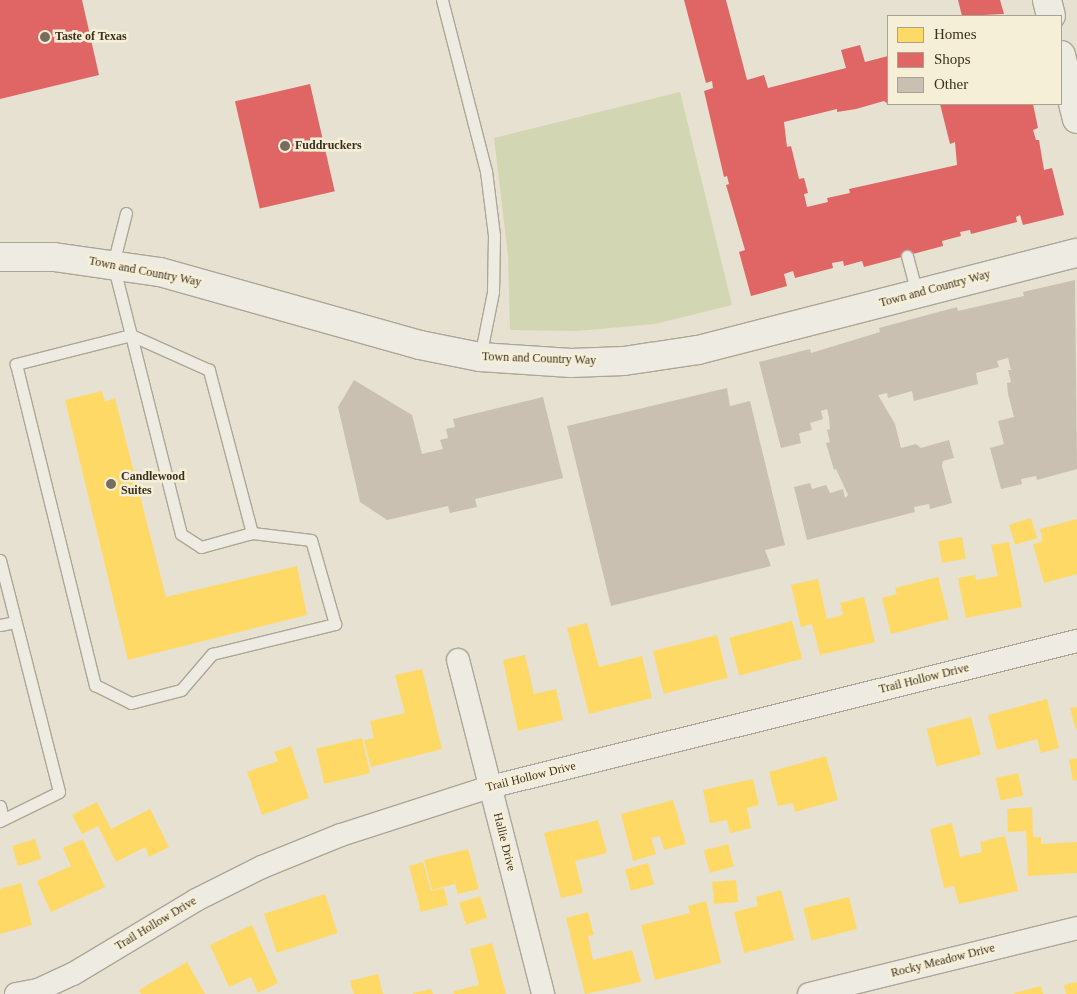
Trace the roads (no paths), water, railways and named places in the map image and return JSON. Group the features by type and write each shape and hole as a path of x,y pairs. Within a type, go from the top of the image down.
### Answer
{"street":[{"path":"1047,0 1051,15"},
{"path":"1062,59 1077,119"},
{"name":"Town and Country Way","path":"0,257 54,257 113,264 220,287 354,328 480,357 571,363 660,357 763,334 1077,253"},
{"name":"Trail Hollow Drive","path":"16,994 38,990 73,974 196,900 262,867 341,835 490,787 1077,641"},
{"name":"Hallie Drive","path":"458,660 543,994"},
{"name":"Rocky Meadow Drive","path":"809,994 1077,928"}],"lane":[{"path":"442,0 486,171 494,235 493,292 480,357"},
{"path":"126,213 113,264 131,335 182,534 201,547 252,533 311,540 335,624 212,654 181,690 131,703 95,685 16,364 131,335 209,370 252,533"},
{"path":"907,256 917,294"},
{"path":"0,560 59,792 2,820 0,806"},
{"path":"0,625 15,622"}],"place":[{"name":"Taste of Texas","path":"45,37"},
{"name":"Fuddruckers","path":"285,146"},
{"name":"Candlewood Suites","path":"111,484"}]}
